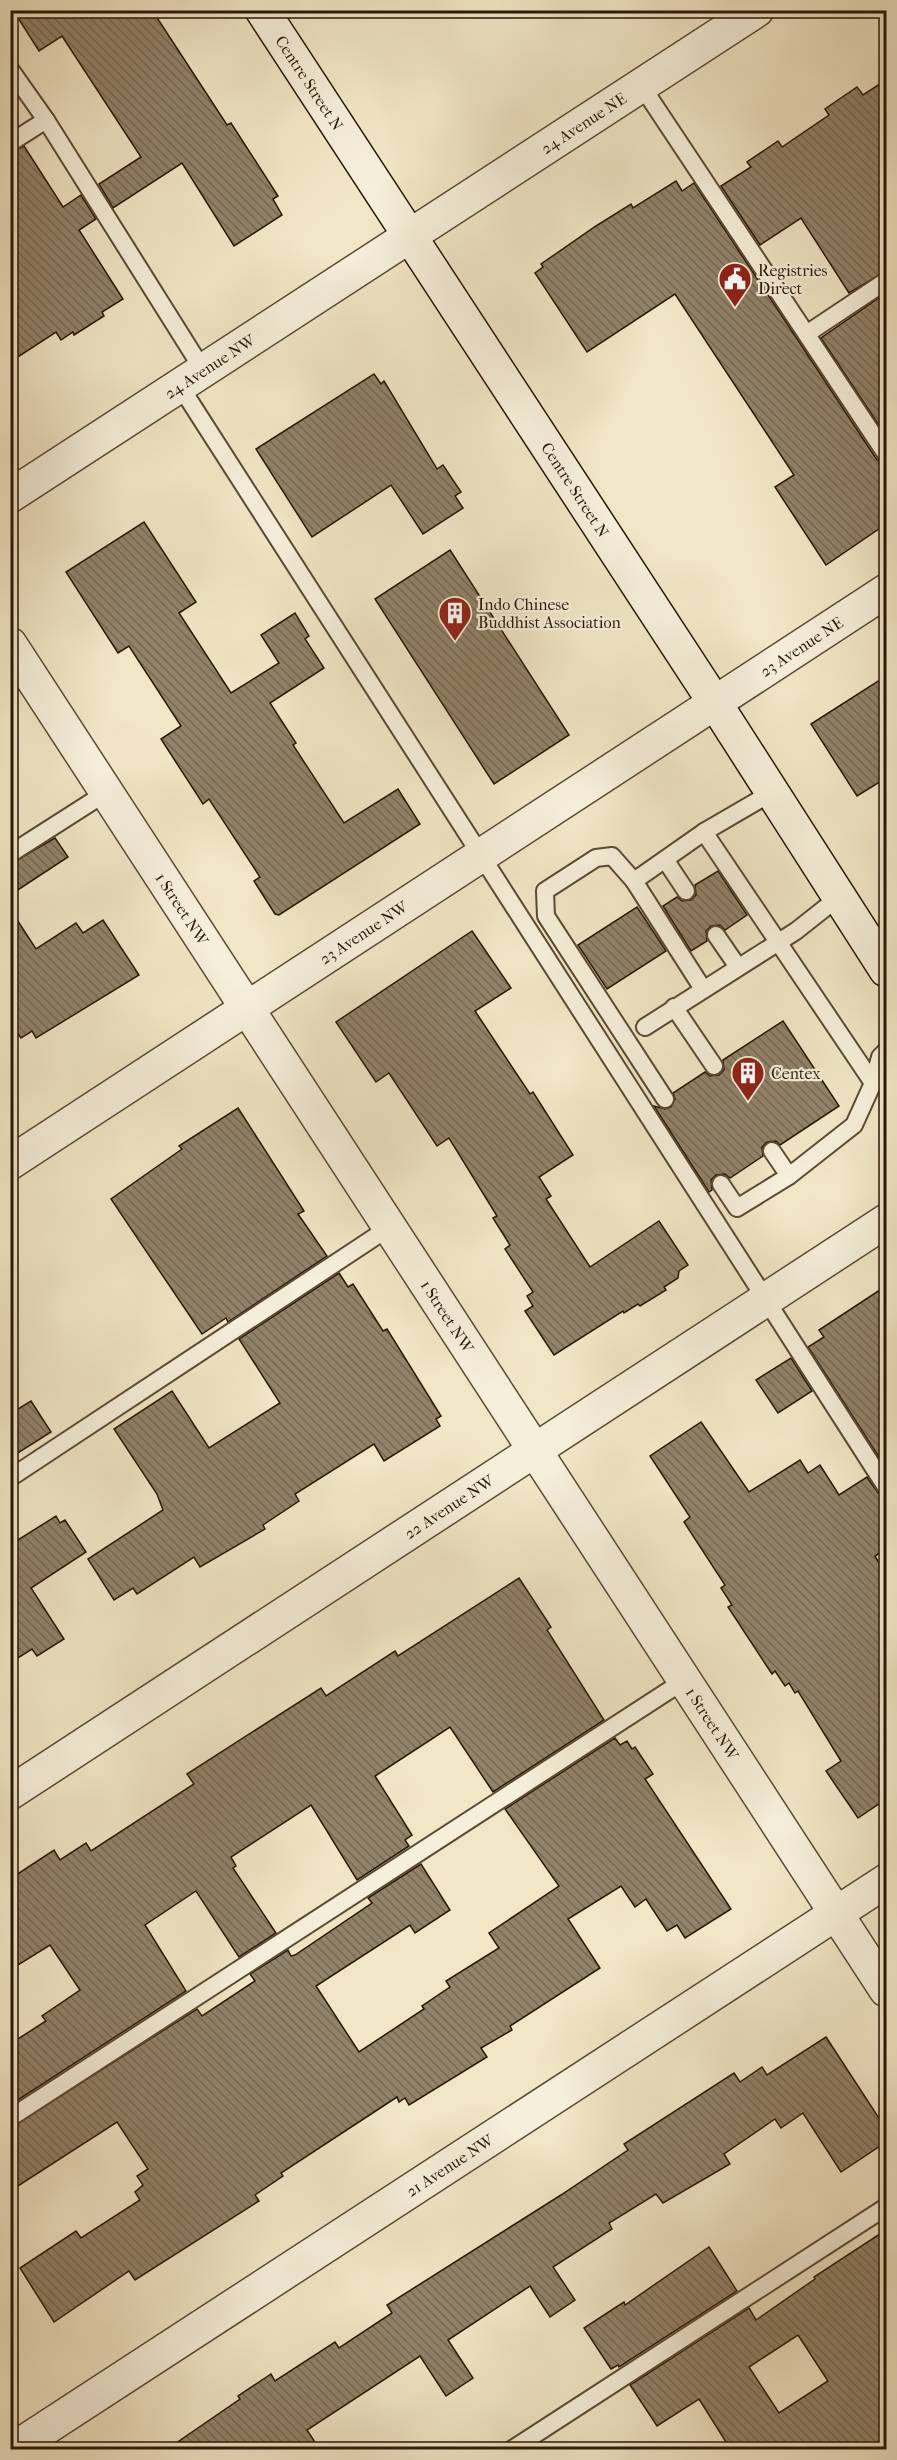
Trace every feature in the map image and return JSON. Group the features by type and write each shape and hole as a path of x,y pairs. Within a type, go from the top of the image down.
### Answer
{"street":[{"name":"Centre Street N","path":"262,10 715,703 886,970"},
{"name":"24 Avenue NE","path":"410,237 757,10"},
{"name":"24 Avenue NW","path":"10,496 410,237"},
{"name":"23 Avenue NE","path":"715,703 886,591"},
{"name":"1 Street NW","path":"10,644 886,1990"},
{"name":"23 Avenue NW","path":"10,1162 715,703"},
{"name":"22 Avenue NW","path":"10,1793 886,1221"},
{"name":"21 Avenue NW","path":"12,2450 886,1881"}],"lane":[{"path":"10,69 46,120 191,378 480,857 767,1298 886,1487"},
{"path":"640,85 808,333 886,454"},
{"path":"10,142 46,120"},
{"path":"808,333 886,281"},
{"path":"10,854 107,792"},
{"path":"634,881 666,861 704,832 771,793"},
{"path":"704,832 873,1083"},
{"path":"665,1099 546,916 545,891 596,858 612,856 634,881 703,989"},
{"path":"666,861 686,891"},
{"path":"645,1027 778,942 839,897"},
{"path":"716,935 738,967"},
{"path":"674,1007 714,1066"},
{"path":"721,1184 737,1208 789,1176 854,1125 873,1083 880,1057 886,1052"},
{"path":"772,1151 789,1176"},
{"path":"10,1478 390,1227"},
{"path":"10,2118 685,1680"},
{"path":"511,2450 886,2207"}],"building":[{"path":"13,10 152,10 227,125 231,123 278,196 273,199 282,215 234,246 182,163 113,208 99,184 141,157 62,36 39,51"},
{"path":"886,80 886,271 849,293 801,218 760,245 721,186 751,167 747,162 778,141 782,147 829,115 825,109 857,87 863,95"},
{"path":"24,146 63,207 81,195 96,219 79,230 123,299 102,312 104,316 74,335 73,332 61,340 56,332 10,362 10,153"},
{"path":"676,181 682,191 694,183 877,460 886,464 886,524 826,565 775,487 794,475 675,294 587,352 535,273 543,267 541,264 596,226 631,204 633,208"},
{"path":"886,293 886,436 821,338"},
{"path":"374,374 381,384 384,381 437,469 443,465 461,492 455,496 463,508 423,534 391,485 312,537 256,449"},
{"path":"144,522 196,602 179,613 231,693 279,663 261,635 295,613 309,636 305,639 324,668 270,703 296,743 293,745 344,823 398,789 420,824 279,915 275,914 254,881 260,877 209,799 203,804 161,739 181,726 129,646 118,653 66,572"},
{"name":"Indo Chinese Buddhist Association","path":"450,550 569,735 494,784 375,599"},
{"path":"886,676 886,778 857,796 811,724"},
{"path":"55,838 68,857 10,895 10,864"},
{"path":"718,871 747,915 725,930 720,925 711,926 706,931 707,941 691,951 663,906 677,897 682,901 691,900 696,895 695,885"},
{"path":"637,907 666,951 607,989 578,945"},
{"path":"10,909 36,949 76,923 83,933 103,920 139,975 36,1038 32,1031 21,1038 10,1023"},
{"path":"472,931 511,988 475,1011 530,1094 533,1092 573,1155 539,1177 551,1196 546,1199 590,1267 659,1221 688,1265 679,1271 678,1278 664,1287 666,1290 640,1306 638,1304 624,1313 623,1311 554,1355 525,1311 533,1306 527,1296 533,1292 505,1249 510,1245 493,1218 497,1216 449,1138 437,1146 389,1073 376,1082 336,1022"},
{"name":"Centex","path":"783,1021 839,1106 780,1145 776,1141 767,1142 762,1147 763,1156 730,1178 725,1174 716,1175 711,1180 712,1190 709,1192 654,1106 665,1109 671,1107 675,1099 673,1093 705,1072 710,1076 719,1075 724,1070 723,1060"},
{"path":"238,1108 304,1211 298,1214 327,1256 228,1322 226,1318 202,1334 111,1199 182,1149 179,1146"},
{"path":"339,1273 348,1287 353,1284 383,1331 387,1329 441,1416 436,1419 440,1426 384,1461 374,1444 295,1494 299,1501 263,1525 265,1529 200,1567 194,1557 137,1594 133,1588 114,1600 88,1559 163,1510 157,1494 114,1429 172,1391 209,1448 280,1403 239,1339"},
{"path":"886,1286 886,1468 808,1347 824,1337 819,1330"},
{"path":"791,1358 812,1391 778,1413 756,1380"},
{"path":"31,1401 51,1432 10,1458 10,1414"},
{"path":"701,1422 749,1492 800,1460 808,1473 820,1465 839,1495 867,1477 878,1493 886,1497 886,1549 875,1556 886,1575 886,1799 858,1818 826,1771 841,1761 798,1691 795,1693 789,1683 785,1686 775,1671 772,1674 728,1607 732,1605 721,1588 725,1585 684,1522 690,1517 650,1456"},
{"path":"56,1516 60,1523 65,1520 86,1552 31,1588 64,1639 37,1656 32,1649 10,1663 10,1545"},
{"path":"519,1578 551,1627 547,1630 604,1720 493,1792 450,1727 375,1776 412,1835 405,1840 409,1846 357,1880 311,1805 231,1857 236,1866 233,1868 276,1933 239,1957 196,1891 145,1925 186,1991 10,2105 10,2044 46,2021 42,2016 80,1990 50,1945 10,1970 10,1879 54,1850 60,1860 86,1843 91,1851 194,1784 187,1774 321,1688 326,1696 395,1651 398,1656"},
{"path":"615,1738 620,1745 627,1741 632,1749 635,1747 653,1774 645,1779 731,1909 685,1938 677,1925 667,1931 646,1899 635,1907 621,1886 568,1919 600,1968 510,2026 512,2030 481,2048 487,2057 409,2105 405,2098 399,2102 397,2097 281,2173 283,2176 255,2195 259,2201 135,2280 129,2271 54,2322 20,2268 76,2231 81,2238 140,2200 135,2192 143,2185 137,2176 148,2169 117,2122 10,2191 10,2128 197,2009 202,2016 255,1981 250,1974 288,1950 291,1956 295,1955 372,1903 368,1898 421,1864 450,1910 415,1933 410,1925 316,1986 359,2052 424,2009 422,2006 450,1987 446,1981 499,1948 489,1933 559,1886 505,1809"},
{"path":"826,2037 886,2129 886,2142 841,2172 803,2113 781,2128 775,2119 724,2154 730,2164 663,2203 656,2194 609,2223 612,2229 553,2267 575,2300 550,2317 530,2286 448,2340 473,2378 446,2396 420,2356 307,2430 320,2450 166,2450 240,2399 238,2396 271,2374 275,2381 335,2342 339,2348 392,2313 387,2305 561,2195 628,2150 624,2144 734,2073 740,2082 762,2067 767,2075"},
{"path":"886,2230 886,2436 865,2450 731,2450 699,2399 657,2426 630,2385 749,2308 756,2320 815,2279 814,2277","holes":["798,2335 828,2381 779,2413 749,2367"]},
{"path":"709,2247 737,2291 619,2367 618,2365 611,2369 584,2328 624,2302 625,2305"}],"place":[{"name":"Registries Direct","path":"735,308"},
{"name":"Indo Chinese Buddhist Association","path":"455,642"},
{"name":"Centex","path":"748,1102"}]}
